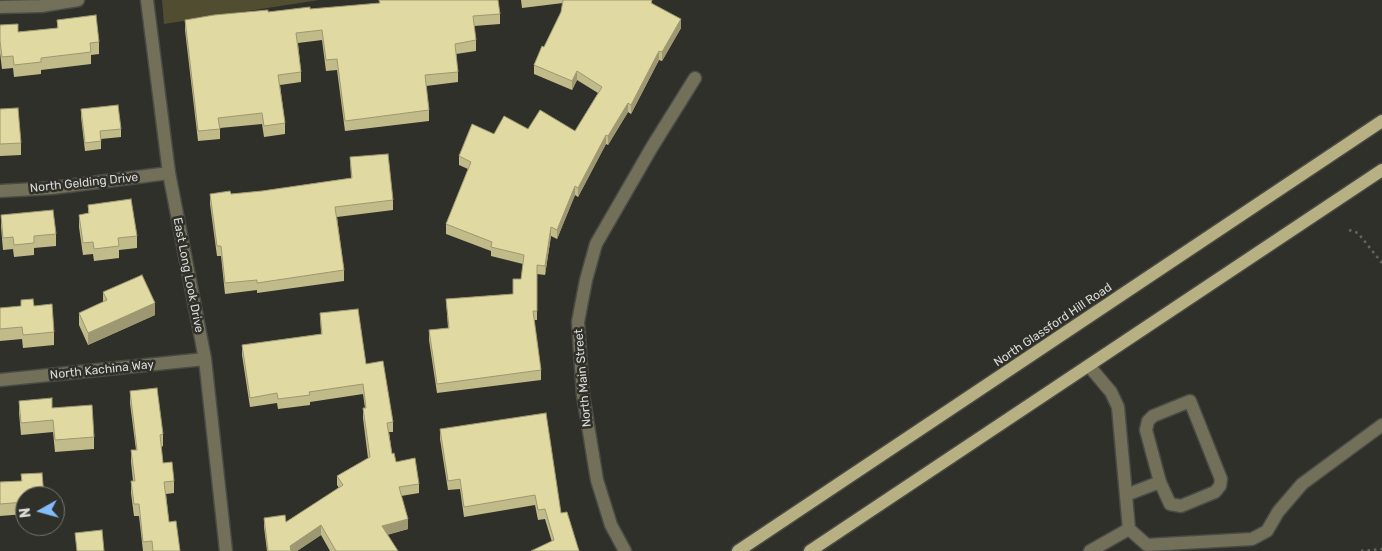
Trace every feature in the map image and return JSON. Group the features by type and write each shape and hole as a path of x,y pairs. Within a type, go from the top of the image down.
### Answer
{"main road":[{"name":"North Glassford Hill Road","path":"738,551 1382,121"},
{"path":"810,551 1382,170"},
{"path":"754,551 766,532"}],"street":[{"path":"0,7 41,6 78,0"},
{"name":"East Long Look Drive","path":"147,0 169,173 205,359 226,551"},
{"name":"North Main Street","path":"625,551 611,525 597,480 583,395 578,322 586,280 596,244 652,147 695,78"},
{"name":"North Gelding Drive","path":"0,192 52,188 169,173"},
{"name":"North Kachina Way","path":"0,380 205,359"},
{"path":"1089,366 1111,392 1118,407 1129,529 1147,545 1252,539 1267,531 1278,512 1302,484 1382,425"},
{"path":"1190,401 1221,479 1220,486 1215,492 1182,506 1170,504 1160,482 1146,430 1148,421 1153,416 1190,401"},
{"path":"1126,494 1160,482"},
{"path":"1090,551 1129,529"}],"path":[{"path":"1349,230 1358,233 1382,263"},
{"path":"1361,551 1382,549"}],"shaded area":[{"path":"162,0 319,0 164,24"}],"building":[{"path":"379,0 498,0 500,14 473,16 476,40 455,44 458,72 425,75 429,110 345,121 337,59 326,60 322,30 296,33 301,72 278,75 285,123 264,126 262,113 218,118 220,129 198,131 185,20 268,10 268,12 310,7 310,9 380,3"},
{"path":"563,0 652,0 651,3 681,19 662,52 659,51 631,105 628,103 608,136 606,135 578,188 575,186 557,230 551,227 545,266 537,265 537,311 533,311 541,370 437,384 429,330 449,328 446,299 513,294 513,279 521,279 524,255 491,247 492,242 446,224 471,162 459,156 472,124 494,134 504,116 528,129 540,110 575,131 602,87 577,71 572,81 534,65 561,12"},
{"path":"96,15 99,42 90,43 91,52 41,58 41,62 14,65 13,56 2,57 0,25 18,24 18,32 58,28 57,20"},
{"path":"118,105 121,129 100,131 101,141 85,143 81,109"},
{"path":"18,108 21,143 0,144 0,109"},
{"path":"388,154 393,200 335,207 344,270 257,283 257,280 225,283 221,246 217,246 210,194 230,191 231,194 262,191 352,178 350,157"},
{"path":"131,199 137,236 118,238 119,246 94,249 93,242 83,243 79,215 89,213 88,205"},
{"path":"53,210 56,234 34,236 34,243 14,245 13,237 3,238 1,215"},
{"path":"142,275 155,303 88,333 79,313 107,300 103,292"},
{"path":"33,299 34,306 52,304 54,332 23,335 22,327 0,329 0,308 21,306 21,300"},
{"path":"358,309 366,364 383,361 393,422 387,423 392,454 394,453 396,462 415,458 419,484 399,487 408,519 382,526 398,551 336,551 321,525 290,546 291,551 268,551 264,518 285,515 286,522 343,485 337,476 370,457 363,408 366,408 363,384 309,392 310,395 278,399 277,393 250,398 242,345 322,334 320,313"},
{"path":"157,388 163,434 160,435 163,463 172,462 174,481 164,482 169,522 176,521 180,551 153,551 152,541 143,542 139,504 134,504 131,481 135,481 131,450 137,450 130,391"},
{"path":"52,398 52,408 92,405 94,437 55,440 53,420 21,423 19,401"},
{"path":"546,413 561,513 567,512 579,551 531,551 554,540 545,509 538,510 535,495 464,507 460,479 448,481 440,429"},
{"path":"42,473 43,486 15,486 15,503 0,504 0,482 22,481 21,474"},
{"path":"102,530 104,551 77,551 75,533"}]}
